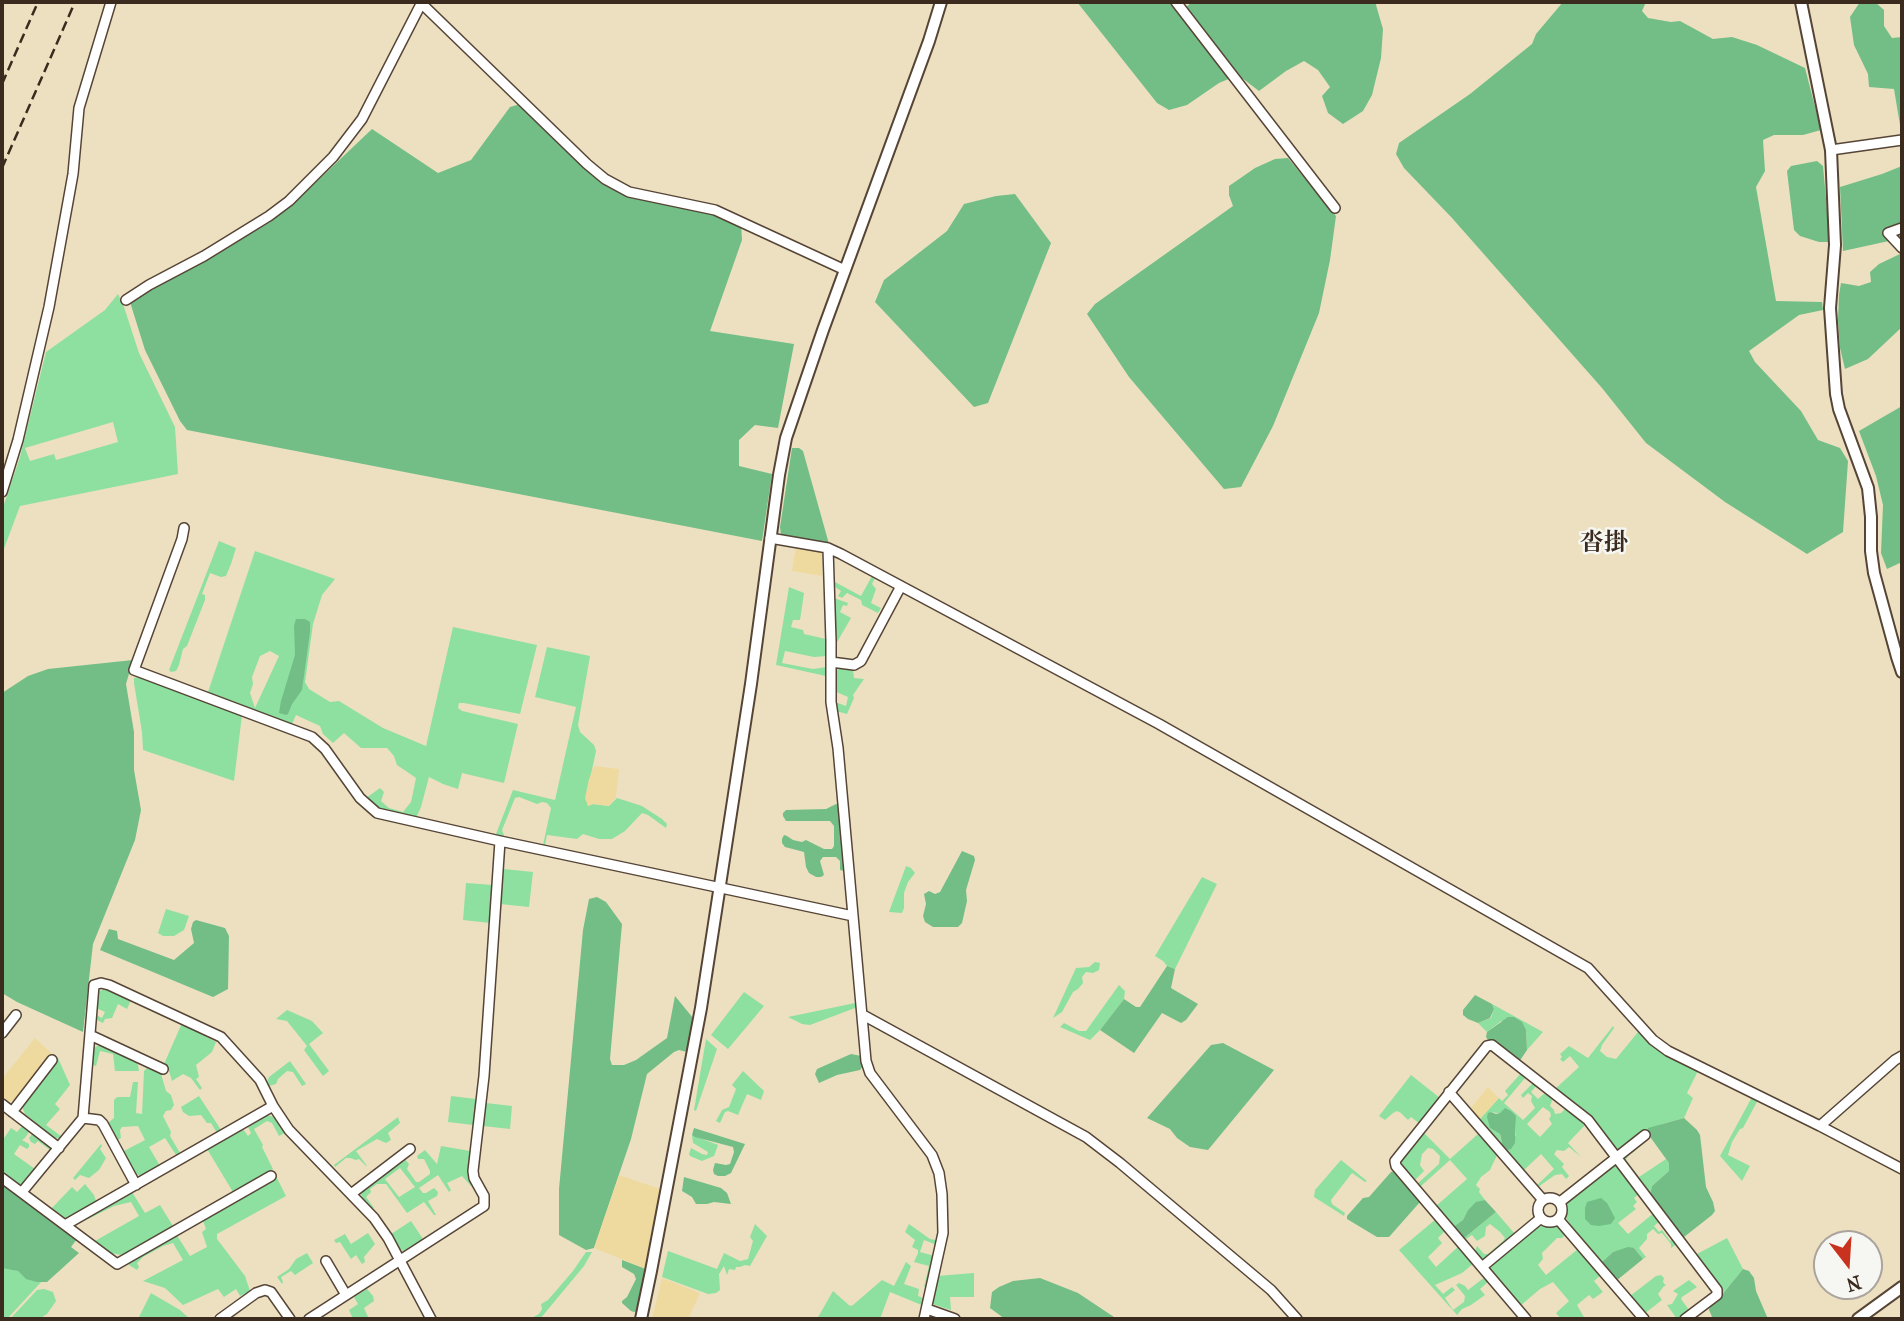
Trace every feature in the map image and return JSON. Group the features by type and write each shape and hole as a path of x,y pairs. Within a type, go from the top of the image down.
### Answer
{"street":[{"path":"2,492 18,440 49,307 73,174 79,108 111,2"},
{"path":"126,300 269,216 298,192 332,157 362,119 422,2 605,179 629,192 715,210 845,270"},
{"path":"640,1319 690,1071 751,684 786,438 822,330 941,2"},
{"path":"1176,2 1335,208"},
{"path":"1801,2 1831,150 1835,245 1830,308 1836,394 1868,488 1874,573 1902,672"},
{"path":"1831,150 1902,140"},
{"path":"1902,228 1888,233 1902,248"},
{"path":"184,528 183,539 134,670 312,737 325,749 360,798 377,813 853,916"},
{"path":"770,538 828,548 1159,724 1576,961 1595,975 1653,1040 1668,1051 1902,1170"},
{"path":"828,548 831,702 837,732 866,1061 870,1073 932,1154 939,1174 943,1233 924,1319"},
{"path":"831,663 854,665 861,662 901,586"},
{"path":"309,1319 484,1206 485,1196 474,1178 473,1171 484,1076 500,841"},
{"path":"22,1192 83,1118 94,985 109,985 221,1037 260,1080 289,1130 374,1218 401,1261 431,1319"},
{"path":"2,1033 16,1015"},
{"path":"863,1015 1086,1137 1271,1290 1297,1319"},
{"path":"90,1035 163,1069"},
{"path":"1526,1319 1396,1166 1395,1161 1487,1046 1492,1045 1588,1120 1717,1290 1717,1295 1685,1319"},
{"path":"1820,1126 1902,1056"},
{"path":"12,1112 52,1060"},
{"path":"1449,1092 1543,1200"},
{"path":"2,1104 59,1148"},
{"path":"65,1225 273,1106"},
{"path":"83,1118 99,1120 103,1124 136,1185"},
{"path":"1560,1202 1645,1135"},
{"path":"351,1194 410,1149"},
{"path":"2,1178 117,1264 271,1176"},
{"path":"1555,1198 1560,1202 1563,1212 1558,1219 1551,1222 1541,1218 1538,1207 1543,1200 1555,1198"},
{"path":"1482,1266 1541,1218"},
{"path":"1558,1219 1644,1319"},
{"path":"326,1261 346,1295"},
{"path":"1858,1319 1902,1287"},
{"path":"220,1319 256,1293 265,1290 271,1292 290,1319"},
{"path":"928,1309 955,1319"}],"green space":[{"path":"1077,2 1169,2 1178,14 1192,2 1377,2 1383,29 1381,58 1372,95 1363,111 1343,124 1328,113 1322,96 1330,87 1318,70 1304,61 1259,91 1238,75 1219,83 1187,105 1169,110 1157,103"},
{"path":"1563,2 1646,2 1642,11 1648,18 1680,21 1713,39 1732,37 1757,45 1805,68 1821,130 1803,135 1774,135 1763,140 1765,171 1756,187 1776,301 1822,302 1823,310 1799,315 1749,351 1755,362 1801,411 1818,440 1840,448 1848,461 1843,532 1807,554 1725,502 1646,443 1602,388 1452,218 1404,168 1396,154 1399,143 1470,94 1532,44 1536,34"},
{"path":"1860,2 1875,2 1884,10 1884,26 1892,38 1902,37 1901,131 1894,89 1869,87 1868,74 1854,45 1850,17"},
{"path":"524,103 588,165 629,192 713,210 741,222 742,240 710,331 794,344 778,428 755,425 739,440 739,466 772,474 762,541 187,430 180,421 145,350 130,302 269,223 372,129 438,173 471,160 510,107"},
{"path":"1288,158 1336,216 1330,260 1319,313 1273,426 1241,487 1224,489 1129,377 1087,314 1095,304 1233,206 1229,186 1255,168 1275,159"},
{"path":"1817,161 1823,166 1830,242 1819,242 1800,236 1794,230 1787,171 1791,166"},
{"path":"1902,166 1902,327 1868,359 1845,369 1838,320 1841,283 1859,286 1871,282 1870,272 1879,264 1900,254 1889,241 1843,251 1840,187"},
{"path":"1015,194 1051,243 988,403 974,407 875,302 884,280 947,231 964,204"},
{"path":"118,294 139,353 175,427 178,474 20,506 2,554 2,510 20,457 46,352 105,310","holes":["113,422 118,442 56,460 54,454 30,461 25,448"]},
{"path":"1902,406 1902,562 1887,569 1881,553 1883,505 1876,476 1859,431"},
{"path":"792,448 803,451 829,544 827,547 786,541 781,535"},
{"path":"219,541 236,548 231,564 226,576 210,573 202,594 205,595 205,600 187,646 183,649 176,671 171,672 169,670"},
{"path":"255,551 335,579 322,595 313,624 305,682 309,689 330,702 339,701 383,728 426,746 453,627 537,645 520,714 459,703 458,708 462,711 518,724 504,783 462,773 458,789 429,777 416,818 379,810 366,798 380,788 384,792 381,801 389,808 403,812 411,802 416,778 397,765 387,748 361,748 344,733 333,743 323,734 320,726 296,715 288,726 207,695","holes":["270,651 279,656 255,708 250,693 252,677 260,656"]},
{"path":"872,576 875,578 872,584 876,589 871,603 881,608 878,613 847,593 842,598 838,596 841,591 835,587 833,581 861,596"},
{"path":"789,587 804,593 800,620 793,620 791,627 803,630 804,634 826,639 827,656 814,657 785,651 782,663 813,669 827,667 826,676 776,665"},
{"path":"834,598 848,603 847,606 843,605 840,612 851,618 836,644"},
{"path":"296,619 310,622 310,632 302,690 286,715 279,713 295,655"},
{"path":"547,647 590,656 578,725 580,732 594,745 596,751 586,798 588,806 609,806 617,798 642,806 662,819 667,824 666,828 642,813 625,831 612,839 599,839 583,834 577,839 547,835 543,845 551,808 547,803 537,804 519,797 515,798 502,830 505,838 496,834 513,790 555,800 576,707 535,697"},
{"path":"133,660 126,684 134,732 134,770 141,810 135,840 93,944 83,1032 2,993 2,693 28,676 48,669"},
{"path":"841,668 853,670 854,678 864,679 853,695 847,714 836,711 835,702 846,706 848,697 834,691 835,671"},
{"path":"138,677 242,715 234,781 143,750 134,683 134,678"},
{"path":"840,805 846,870 840,870 840,861 836,857 823,857 820,861 824,875 816,877 809,873 806,867 804,852 785,847 782,839 784,835 793,840 806,840 824,849 832,849 834,826 830,821 786,821 783,813 786,810 826,809"},
{"path":"962,851 974,856 975,860 966,890 967,901 962,923 958,927 933,927 925,922 923,916 926,904 924,894 929,891 935,894 940,892"},
{"path":"906,866 915,873 904,893 904,908 902,913 889,912"},
{"path":"504,869 533,872 529,907 500,904"},
{"path":"1202,877 1217,884 1175,969 1155,956"},
{"path":"466,883 493,885 490,923 463,920"},
{"path":"597,897 606,902 622,924 610,1059 612,1065 624,1065 636,1060 667,1038 675,996 693,1018 687,1052 674,1052 647,1074 631,1139 594,1248 586,1250 559,1235 559,1189 583,930 589,899"},
{"path":"166,909 189,916 184,930 174,936 158,933"},
{"path":"196,920 225,928 229,936 228,989 213,997 100,950 109,929 117,931 118,939 174,960 194,943 191,929"},
{"path":"1095,962 1100,963 1099,970 1086,972 1082,977 1083,983 1073,992 1062,1012 1053,1018 1076,968 1089,967"},
{"path":"1167,966 1175,969 1171,988 1198,1004 1181,1023 1162,1013 1134,1053 1100,1030 1124,999 1140,1007"},
{"path":"1119,985 1125,991 1124,999 1090,1040 1060,1027 1064,1023 1079,1031 1086,1031"},
{"path":"104,989 131,1000 127,1009 118,1004 112,1018 105,1019 103,1023 95,1019 96,1015 102,1018 105,1012 96,1008 98,992"},
{"path":"744,992 764,1006 728,1049 711,1035"},
{"path":"1475,995 1492,1004 1494,1009 1490,1018 1478,1023 1463,1015 1463,1010"},
{"path":"855,1003 855,1008 810,1025 788,1017"},
{"path":"1492,1004 1543,1032 1527,1050 1526,1030 1501,1021 1487,1032 1478,1023 1491,1018 1494,1009"},
{"path":"287,1010 312,1021 323,1033 309,1044 329,1071 323,1076 304,1050 307,1046 287,1021 276,1019"},
{"path":"1508,1017 1522,1022 1526,1030 1527,1050 1519,1062 1494,1049 1486,1037 1487,1032"},
{"path":"182,1023 216,1042 212,1052 196,1065 199,1077 196,1079 202,1088 200,1090 191,1078 183,1074 172,1081 164,1064"},
{"path":"1613,1026 1600,1051 1607,1057 1616,1059 1638,1032 1698,1071 1687,1093 1693,1098 1684,1118 1645,1132 1619,1151 1591,1118 1555,1089 1579,1067 1570,1056 1563,1062 1560,1054 1569,1046 1588,1058"},
{"path":"706,1039 717,1049 696,1111 694,1110"},
{"path":"1223,1043 1274,1070 1208,1150 1190,1147 1170,1129 1147,1118 1211,1045"},
{"path":"100,1045 135,1060 139,1071 115,1071 113,1054 100,1051 96,1066 90,1064 93,1048"},
{"path":"851,1054 861,1056 863,1066 860,1070 837,1075 819,1083 815,1074 817,1069"},
{"path":"58,1058 70,1085 55,1104 60,1109 46,1125 61,1136 55,1138 25,1114 22,1106"},
{"path":"290,1061 306,1084 302,1086 293,1072 287,1071 276,1084 269,1086 269,1077"},
{"path":"148,1067 161,1074 166,1091 171,1095 174,1105 163,1116 180,1153 176,1155 165,1138 149,1147 160,1166 141,1176 136,1174 124,1151 145,1140 138,1126 122,1127 121,1138 118,1140 108,1123 114,1118 114,1100 117,1097 130,1097 133,1082 138,1082 136,1113 142,1114 144,1071"},
{"path":"743,1071 764,1091 761,1100 747,1094 738,1115 725,1112 720,1123 716,1121 722,1110 729,1107 736,1089 732,1085"},
{"path":"1522,1072 1525,1078 1504,1103 1523,1120 1535,1108 1531,1101 1532,1096 1528,1093 1523,1098 1521,1095 1534,1082 1537,1085 1531,1092 1538,1099 1546,1092 1553,1098 1550,1106 1555,1114 1566,1108 1586,1124 1568,1143 1581,1157 1569,1147 1564,1151 1557,1150 1554,1154 1564,1164 1562,1167 1569,1176 1566,1179 1562,1174 1555,1175 1538,1187 1541,1192 1535,1187 1554,1169 1541,1154 1523,1171 1479,1120 1499,1098 1502,1101 1508,1095 1505,1091","holes":["1543,1107 1550,1112 1549,1119 1552,1124 1540,1137 1527,1124","1491,1112 1516,1116 1516,1136 1501,1141 1500,1134 1490,1128"]},
{"path":"1411,1075 1440,1098 1420,1124 1411,1117 1408,1120 1397,1111 1385,1120 1379,1116"},
{"path":"199,1096 221,1130 217,1133 211,1123 207,1123 201,1115 189,1116 183,1112 181,1107"},
{"path":"451,1096 476,1099 473,1125 448,1122"},
{"path":"1752,1097 1758,1100 1732,1142 1728,1155 1750,1166 1742,1181 1720,1156"},
{"path":"486,1103 512,1106 510,1129 483,1126"},
{"path":"1505,1108 1516,1116 1515,1143 1507,1150 1503,1147 1500,1134 1490,1128 1487,1117 1488,1113 1500,1113"},
{"path":"267,1115 274,1117 285,1133 279,1136 272,1123 267,1121 254,1129 273,1169 233,1192 207,1149 243,1129 248,1136 251,1133 248,1127"},
{"path":"398,1117 400,1123 388,1133 391,1140 386,1143 377,1139 356,1151 367,1166 359,1159 346,1158 335,1167 334,1165"},
{"path":"1684,1118 1700,1135 1706,1187 1715,1211 1681,1237 1650,1195 1652,1186 1669,1171 1669,1163 1648,1134 1648,1128"},
{"path":"22,1126 29,1132 22,1140 29,1144 29,1147 27,1149 20,1145 14,1154 35,1169 50,1150 38,1141 35,1144 31,1142 29,1138 32,1134 52,1151 23,1186 19,1186 2,1174 2,1141 11,1128 17,1132"},
{"path":"694,1128 745,1144 731,1173 718,1176 713,1170 715,1163 730,1164 733,1147 695,1137 692,1135"},
{"path":"1424,1133 1450,1159 1478,1134 1497,1155 1490,1170 1476,1185 1485,1200 1468,1210 1456,1229 1436,1206 1467,1179 1450,1160 1420,1187 1417,1184 1439,1164 1440,1156 1433,1149 1428,1148 1422,1154 1420,1165 1424,1171 1414,1181 1399,1161"},
{"path":"692,1135 718,1145 714,1156 702,1161 690,1156 691,1148 702,1154 707,1155 708,1152 693,1143"},
{"path":"101,1144 100,1149 106,1158 99,1170 89,1178 80,1175 75,1180 73,1178"},
{"path":"441,1146 470,1151 471,1186 462,1176 447,1183 451,1190 449,1192 438,1175 419,1188 423,1193 434,1188 438,1192 437,1196 428,1201 436,1215 424,1202 407,1213 386,1184 377,1184 370,1189 371,1192 366,1197 374,1208 362,1198 361,1193 404,1158 409,1164 407,1169 416,1182 430,1174 424,1159 418,1159 417,1156 425,1150 437,1164","holes":["400,1168 415,1187 399,1197 385,1179"]},
{"path":"1634,1148 1635,1151 1626,1160 1639,1177 1666,1159 1669,1163 1669,1171 1652,1186 1650,1195 1623,1160"},
{"path":"1341,1160 1367,1181 1352,1173 1331,1200 1332,1204 1345,1213 1344,1216 1314,1197 1315,1190"},
{"path":"1612,1164 1617,1164 1639,1194 1634,1198 1637,1202 1633,1206 1636,1209 1618,1223 1628,1234 1654,1213 1660,1221 1654,1226 1677,1244 1671,1248 1662,1233 1658,1234 1653,1229 1639,1248 1646,1257 1643,1259 1634,1248 1613,1252 1601,1263 1581,1240 1564,1215 1567,1202"},
{"path":"1394,1171 1420,1198 1420,1202 1389,1237 1377,1237 1347,1219 1347,1216"},
{"path":"276,1176 286,1196 217,1234 217,1239 245,1276 250,1291 240,1296 236,1289 224,1297 218,1289 183,1305 165,1288 143,1281 183,1260 173,1243 143,1257 137,1263 137,1270 129,1265 127,1261 176,1234 190,1256 207,1247 202,1232 206,1229 202,1218"},
{"path":"684,1177 721,1188 727,1193 731,1204 696,1204 692,1197 682,1191"},
{"path":"2,1184 77,1239 71,1247 79,1253 47,1282 26,1279 18,1271 2,1268"},
{"path":"85,1184 96,1201 91,1205 65,1218 52,1208 72,1187 77,1192"},
{"path":"132,1192 145,1213 160,1205 173,1226 122,1255 110,1253 95,1241 139,1216 131,1202 114,1206 88,1219 85,1217"},
{"path":"1601,1198 1615,1218 1611,1224 1591,1225 1585,1219 1587,1202"},
{"path":"1485,1200 1496,1212 1463,1239 1455,1226 1476,1202"},
{"path":"1496,1212 1515,1234 1484,1260 1475,1253 1477,1246 1484,1254 1488,1254 1505,1238 1500,1232 1490,1224 1486,1227 1485,1236 1477,1241 1472,1235 1463,1239"},
{"path":"1436,1219 1446,1230 1438,1238 1442,1243 1428,1257 1436,1267 1459,1246 1474,1263 1462,1273 1435,1285 1443,1294 1452,1287 1455,1290 1445,1298 1453,1310 1464,1302 1465,1296 1456,1285 1459,1283 1468,1290 1485,1277 1489,1281 1480,1289 1485,1295 1457,1315 1399,1250"},
{"path":"411,1221 423,1239 403,1251 391,1234"},
{"path":"755,1224 767,1236 750,1266 729,1269 727,1275 724,1266 719,1274 720,1290 716,1293 708,1294 662,1277 668,1251 717,1269 724,1253 740,1261 748,1259 753,1241 750,1237"},
{"path":"909,1224 930,1239 936,1240 937,1245 924,1240 920,1252 935,1256 928,1288 924,1287 929,1266 914,1262 918,1250 912,1247 915,1240 905,1232"},
{"path":"1548,1225 1561,1228 1566,1234 1557,1238 1542,1253 1543,1259 1538,1265 1546,1275 1578,1249 1601,1275 1594,1281 1603,1292 1593,1299 1589,1295 1577,1305 1585,1319 1561,1319 1556,1313 1569,1301 1553,1282 1520,1306 1487,1266 1536,1227"},
{"path":"368,1233 375,1244 364,1257 365,1262 362,1264 356,1255 351,1259 340,1242 336,1243 334,1240 345,1234 351,1244"},
{"path":"1727,1238 1743,1269 1721,1296 1717,1282 1697,1254"},
{"path":"1628,1247 1634,1248 1643,1259 1616,1281 1601,1263 1613,1252"},
{"path":"586,1252 592,1252 584,1266 540,1319 530,1319 539,1314 541,1304 548,1300"},
{"path":"307,1253 313,1263 295,1275 291,1271 281,1277 282,1284 277,1277 289,1269 296,1259"},
{"path":"622,1260 646,1269 637,1311 634,1312 622,1303 636,1279 634,1274 622,1267"},
{"path":"906,1262 911,1266 904,1284 919,1289 918,1296 925,1299 924,1306 890,1292 880,1319 817,1319 833,1291 850,1306 853,1305 882,1280 894,1286"},
{"path":"2,1268 18,1271 26,1278 43,1280 7,1319 2,1319"},
{"path":"1743,1269 1749,1271 1754,1278 1756,1291 1768,1319 1713,1319 1710,1305"},
{"path":"974,1273 974,1297 950,1297 951,1310 932,1304 937,1276"},
{"path":"1661,1275 1666,1286 1658,1294 1662,1300 1644,1314 1630,1296"},
{"path":"1040,1278 1078,1293 1117,1319 1005,1319 990,1308 992,1292 999,1287 1013,1281"},
{"path":"1689,1280 1697,1287 1682,1297 1689,1310 1677,1319 1667,1305 1672,1304 1678,1294 1673,1291"},
{"path":"367,1289 374,1301 364,1308 369,1319 353,1319 349,1310 358,1304 354,1297"},
{"path":"37,1290 53,1292 56,1301 47,1314 39,1319 10,1319"},
{"path":"151,1293 190,1319 141,1319 139,1317"}],"sand":[{"path":"796,546 822,551 822,576 792,571"},
{"path":"594,766 619,769 616,797 609,806 588,806 585,798"},
{"path":"35,1038 52,1054 17,1100 9,1102 2,1096 2,1079"},
{"path":"1488,1087 1499,1098 1479,1120 1470,1109"},
{"path":"619,1175 660,1189 646,1269 594,1248"},
{"path":"662,1278 700,1293 688,1319 652,1319"}],"railway":[{"path":"2,84 38,2"},
{"path":"2,168 75,2"}],"district":[{"name":"沓掛","path":"1604,544"}]}
